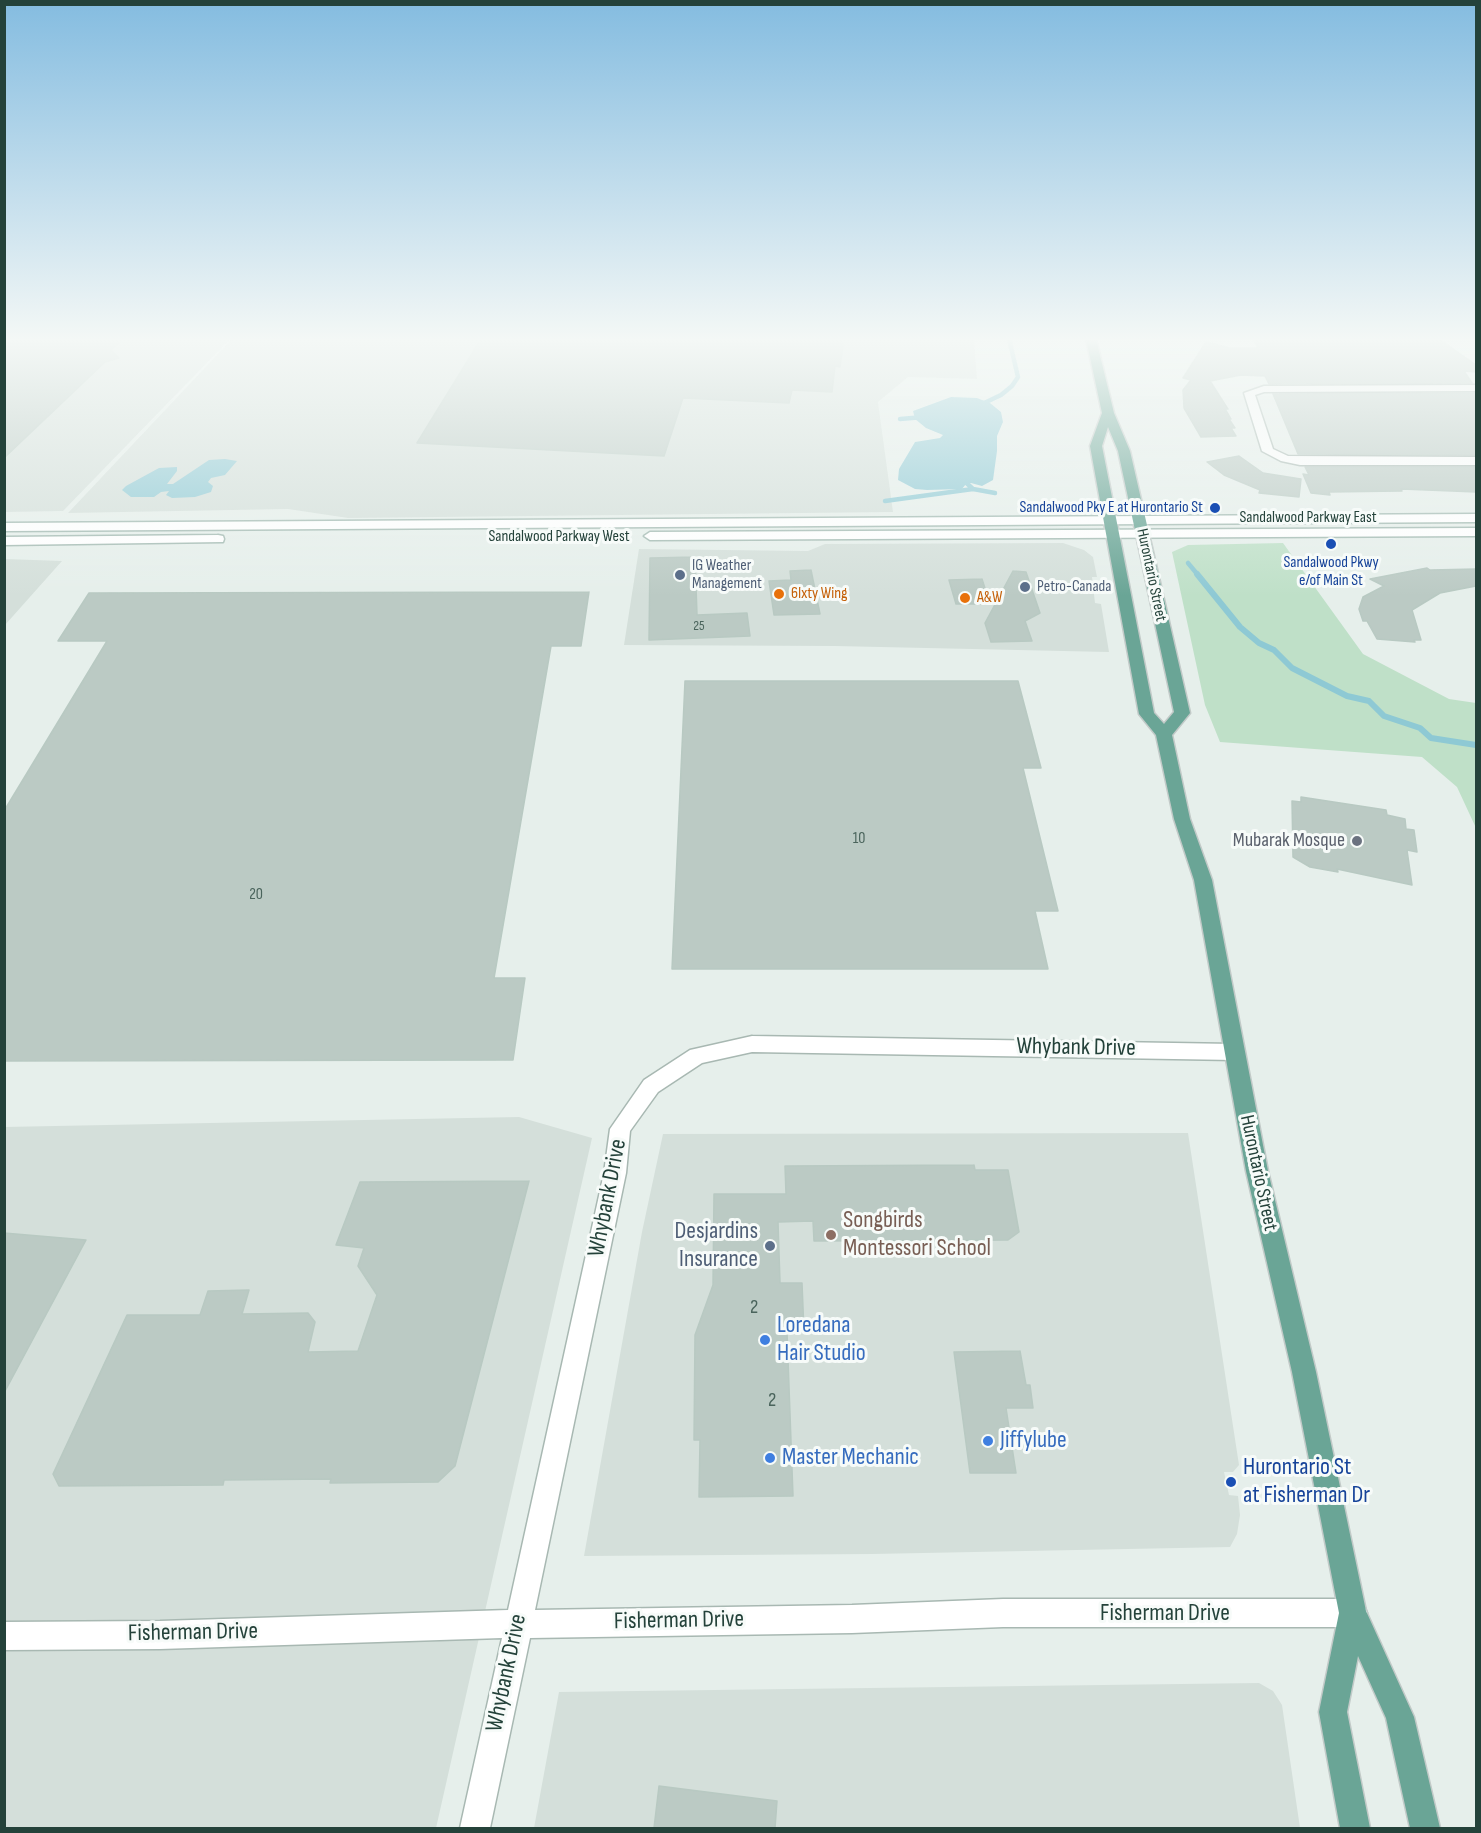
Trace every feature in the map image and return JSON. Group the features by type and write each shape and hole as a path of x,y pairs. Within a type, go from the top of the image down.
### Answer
{"main road":[{"name":"Hurontario Street","path":"1104,425 1096,446 1147,714 1164,734 1182,819 1203,880 1257,1171 1304,1372 1353,1613 1400,1717 1425,1828"},
{"name":"Hurontario Street","path":"1113,425 1124,451 1182,713 1164,734"},
{"path":"1259,425 1268,451 1285,459 1300,461 1476,460"},
{"name":"Sandalwood Parkway East","path":"1110,520 1476,518"},
{"name":"Sandalwood Parkway West","path":"4,527 1110,520"},
{"name":"Sandalwood Parkway East","path":"1113,535 1476,532"},
{"name":"Sandalwood Parkway West","path":"385,538 1113,535"},
{"path":"4,541 292,539"},
{"name":"Whybank Drive","path":"475,1828 615,1173 620,1129 651,1086 697,1056 752,1044 1234,1052"},
{"name":"Fisherman Drive","path":"4,1636 160,1635 517,1624 852,1619 1003,1613 1353,1613"},
{"name":"Hurontario Street","path":"1353,1613 1333,1712 1355,1828"}],"shaded area":[{"path":"4,425 147,425 63,511 5,512"},
{"path":"151,425 881,425 893,512 348,518 288,509 68,513"},
{"path":"1063,543 1084,550 1093,557 1097,577 1092,577 1095,603 1101,604 1109,652 835,646 624,645 639,549 808,551 825,544"},
{"path":"4,559 62,561 5,625"},
{"path":"519,1117 592,1138 436,1828 5,1828 4,1127"},
{"path":"1188,1133 1239,1465 1233,1472 1224,1472 1229,1495 1238,1496 1240,1515 1237,1534 1230,1547 872,1554 584,1556 642,1232 663,1134"},
{"path":"1259,1683 1273,1691 1282,1705 1300,1828 534,1828 559,1692"}],"green space":[{"path":"1283,543 1363,654 1449,699 1476,703 1476,828 1457,787 1422,757 1220,742 1205,705 1172,552 1188,545"}],"water":[{"path":"922,425 1002,425 997,436 993,480 982,486 971,483 966,484 962,489 927,490 915,489 898,480 899,469 915,442 940,438 943,435"},
{"path":"209,460 237,461 225,475 211,478 208,482 213,486 211,492 195,497 172,498 166,495 169,491 161,492 154,497 131,497 122,490 159,468 177,467 177,471 167,484 173,484"}],"building":[{"path":"4,425 39,425 4,458"},
{"path":"428,425 674,425 664,456 417,443"},
{"path":"1194,425 1233,425 1235,428 1231,428 1236,436 1201,437"},
{"path":"1286,425 1476,425 1476,455 1298,454"},
{"path":"1239,456 1263,473 1301,479 1299,497 1259,493 1260,490 1224,475 1207,462"},
{"path":"1305,467 1476,467 1476,492 1401,489 1402,491 1329,492 1330,495 1311,493 1303,474 1309,475"},
{"path":"695,557 697,615 747,613 750,636 649,640 650,558"},
{"path":"1427,568 1430,570 1476,569 1476,586 1440,593 1412,610 1421,640 1414,640 1415,642 1377,639 1367,621 1363,621 1359,609 1363,597 1384,586 1370,579"},
{"path":"811,570 820,614 774,615 769,581 791,580 790,571"},
{"path":"1013,571 1026,572 1040,613 1025,621 1032,641 991,642 985,623"},
{"path":"982,579 990,604 956,604 949,580"},
{"path":"589,592 581,646 551,646 494,978 525,978 513,1060 4,1061 4,811 107,641 58,641 89,593"},
{"path":"685,681 1018,681 1041,768 1023,768 1058,911 1035,911 1048,969 672,969"},
{"name":"Mubarak Mosque","path":"1301,797 1386,810 1387,815 1405,819 1406,829 1414,830 1417,852 1407,850 1412,885 1337,869 1338,872 1310,867 1293,857 1292,801 1301,802"},
{"path":"974,1165 975,1170 1008,1170 1019,1232 1008,1240 814,1241 813,1221 778,1222 780,1283 802,1283 804,1332 787,1332 793,1496 699,1497 700,1440 694,1440 695,1335 713,1285 714,1194 786,1194 785,1166"},
{"path":"529,1181 455,1466 438,1482 330,1483 331,1479 224,1480 223,1485 59,1486 53,1474 127,1315 200,1315 208,1291 249,1290 242,1314 308,1313 315,1322 308,1352 358,1351 377,1295 358,1266 364,1248 336,1245 360,1182"},
{"path":"4,1233 86,1240 4,1393"},
{"name":"Jiffylube","path":"1020,1351 1026,1385 1030,1385 1033,1408 1006,1408 1016,1473 970,1473 954,1352"},
{"path":"659,1786 777,1801 775,1828 654,1828"}],"waterway":[{"path":"961,478 973,489"},
{"path":"885,501 973,489"},
{"path":"973,489 995,493"},
{"path":"1188,563 1198,575"},
{"path":"1197,574 1240,627 1259,643 1274,650 1292,668 1347,696 1369,701 1384,716 1420,728 1431,738 1476,745"}],"place":[{"name":"Sandalwood Pky E at Hurontario St","path":"1215,508"},
{"name":"Sandalwood Pkwy e/of Main St","path":"1331,544"},
{"name":"IG Weather Management","path":"680,575"},
{"name":"Petro-Canada","path":"1025,587"},
{"name":"6Ixty Wing","path":"779,594"},
{"name":"A&W","path":"965,598"},
{"name":"Mubarak Mosque","path":"1357,841"},
{"name":"Songbirds Montessori School","path":"831,1235"},
{"name":"Desjardins Insurance","path":"770,1246"},
{"name":"Loredana Hair Studio","path":"765,1340"},
{"name":"Jiffylube","path":"988,1441"},
{"name":"Master Mechanic","path":"770,1458"},
{"name":"Hurontario St at Fisherman Dr","path":"1231,1482"}]}
